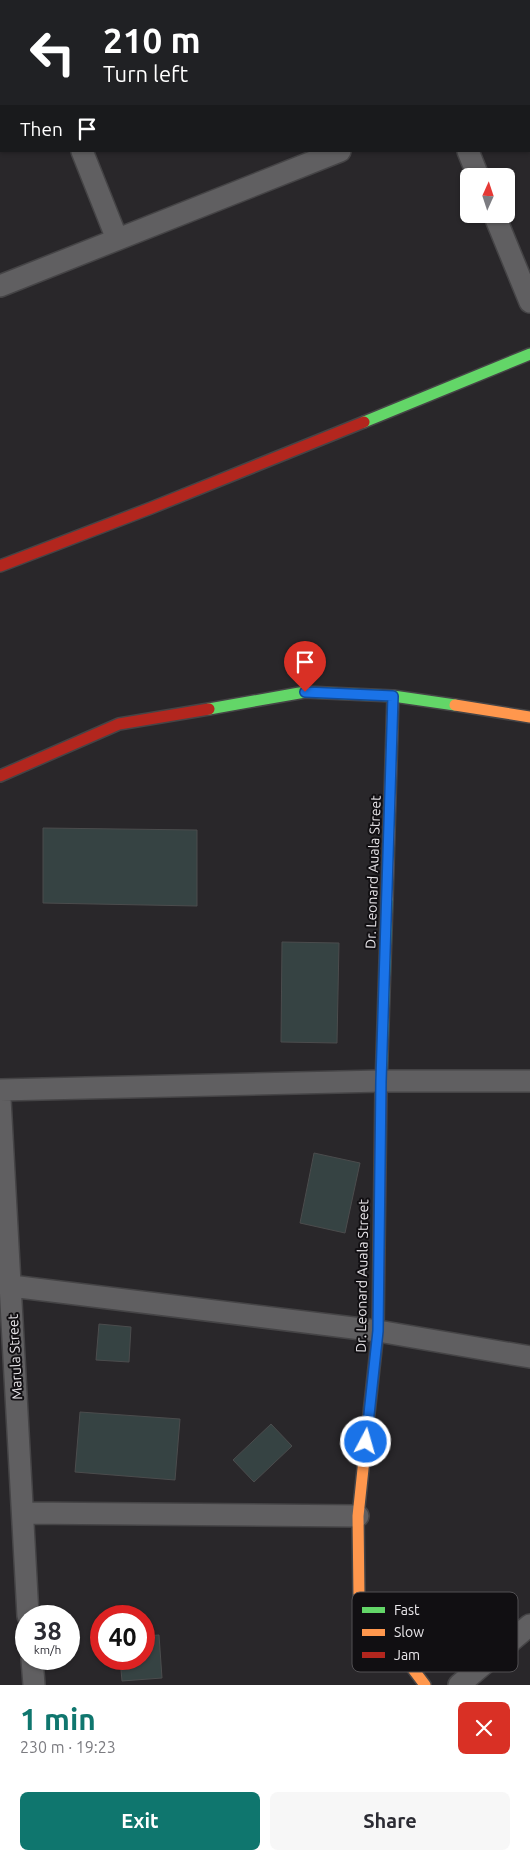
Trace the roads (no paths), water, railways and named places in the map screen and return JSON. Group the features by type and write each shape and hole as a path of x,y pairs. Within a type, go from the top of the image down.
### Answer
{"street":[{"path":"82,152 117,239"},
{"path":"0,286 337,152"},
{"path":"468,152 475,168"},
{"path":"498,223 530,302"},
{"path":"0,566 151,508 530,354"},
{"path":"0,776 118,724 305,692 393,696 530,717"},
{"name":"Dr. Leonard Auala Street","path":"359,1592 358,1516 378,1331 381,1081 393,696"},
{"path":"0,1090 381,1081 530,1081"},
{"name":"Marula Street","path":"0,1099 28,1605"},
{"path":"11,1286 378,1331 530,1357"},
{"path":"24,1513 358,1516"},
{"path":"518,1635 530,1625"},
{"path":"33,1670 34,1685"},
{"name":"Dr. Leonard Auala Street","path":"415,1672 425,1685"},
{"path":"459,1685 474,1672"}]}
